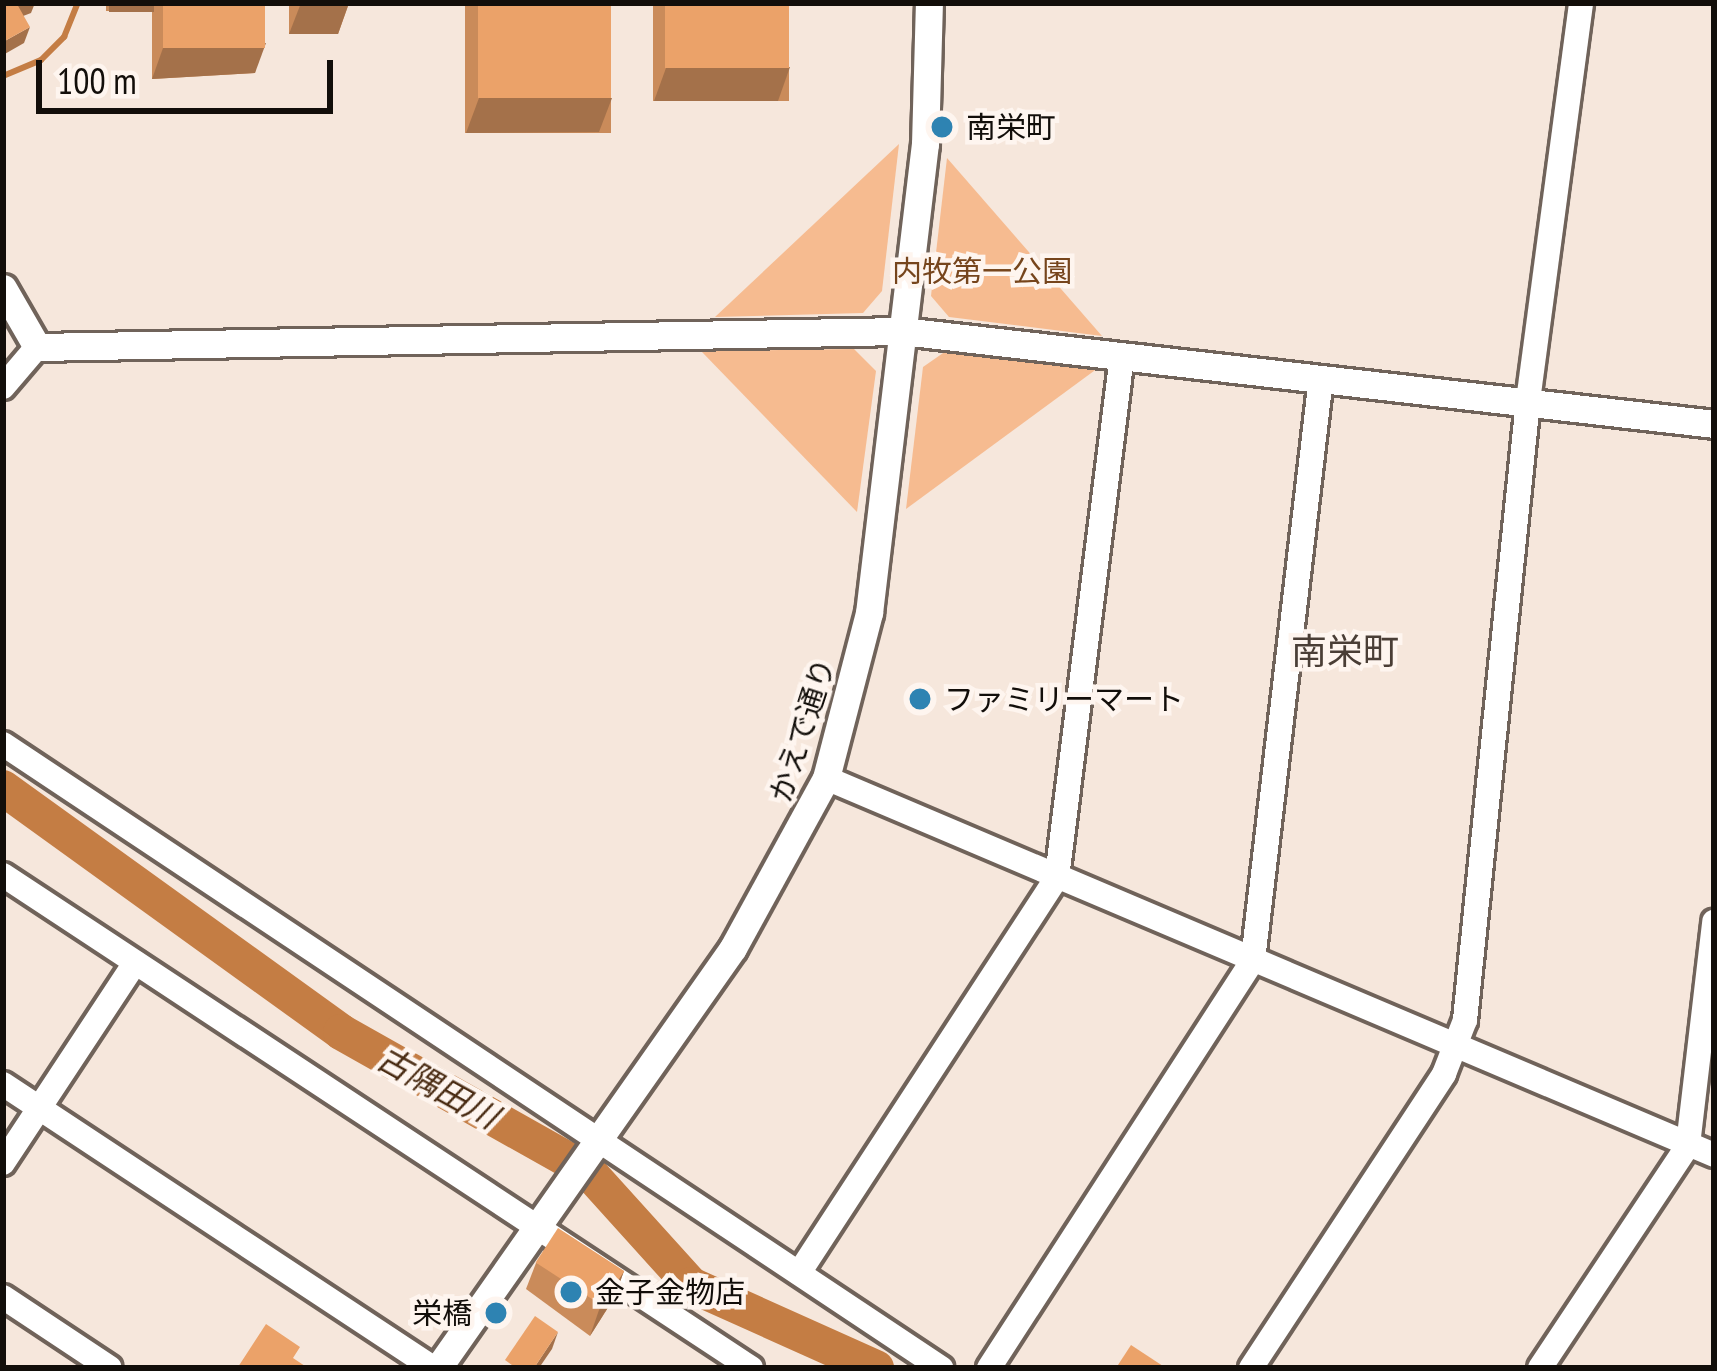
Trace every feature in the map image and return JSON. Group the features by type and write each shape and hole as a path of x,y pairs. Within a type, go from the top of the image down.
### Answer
{"street":[{"name":"かえで通り","path":"435,1368 763,903 826,778 869,613 925,144 929,3"},
{"path":"1251,1368 1458,1047 1528,400 1581,3"},
{"path":"3,288 37,346"},
{"path":"3,387 37,346 902,331 1714,424"},
{"path":"799,1273 1057,877 1122,356"},
{"path":"989,1368 1253,959 1321,378"},
{"path":"3,743 590,1143 941,1368"},
{"path":"826,778 1714,1156"},
{"path":"3,875 751,1368"},
{"path":"1540,1368 1688,1144 1714,922"},
{"path":"3,1163 135,963"},
{"path":"3,1084 435,1368"},
{"path":"3,1297 110,1368"}],"green space":[{"path":"899,144 882,291 863,313 715,317"},
{"name":"内牧第一公園","path":"947,158 1102,336 949,317 931,296"},
{"path":"854,349 876,371 857,512 701,351"},
{"path":"946,351 1098,368 906,509 923,367"}],"building":[{"path":"3,3 20,3 30,27 3,42"},
{"path":"163,3 265,3 265,48 163,48"},
{"path":"478,3 611,3 611,98 478,98"},
{"path":"665,3 789,3 789,68 665,68"},
{"path":"558,1228 624,1271 602,1305 536,1262"},
{"path":"535,1316 558,1332 534,1368 516,1368 505,1360"},
{"path":"266,1324 300,1347 293,1358 308,1368 238,1367"},
{"path":"1131,1345 1166,1368 1116,1368"}],"waterway":[{"path":"3,76 41,60 64,37 78,3"},
{"name":"古隅田川","path":"3,788 341,1032 588,1171 691,1285 876,1368"}],"place":[{"name":"南栄町","path":"942,127"},
{"name":"ファミリーマート","path":"920,699"},
{"name":"金子金物店","path":"571,1292"},
{"name":"栄橋","path":"496,1313"}],"district":[{"name":"南栄町","path":"1345,651"}]}
